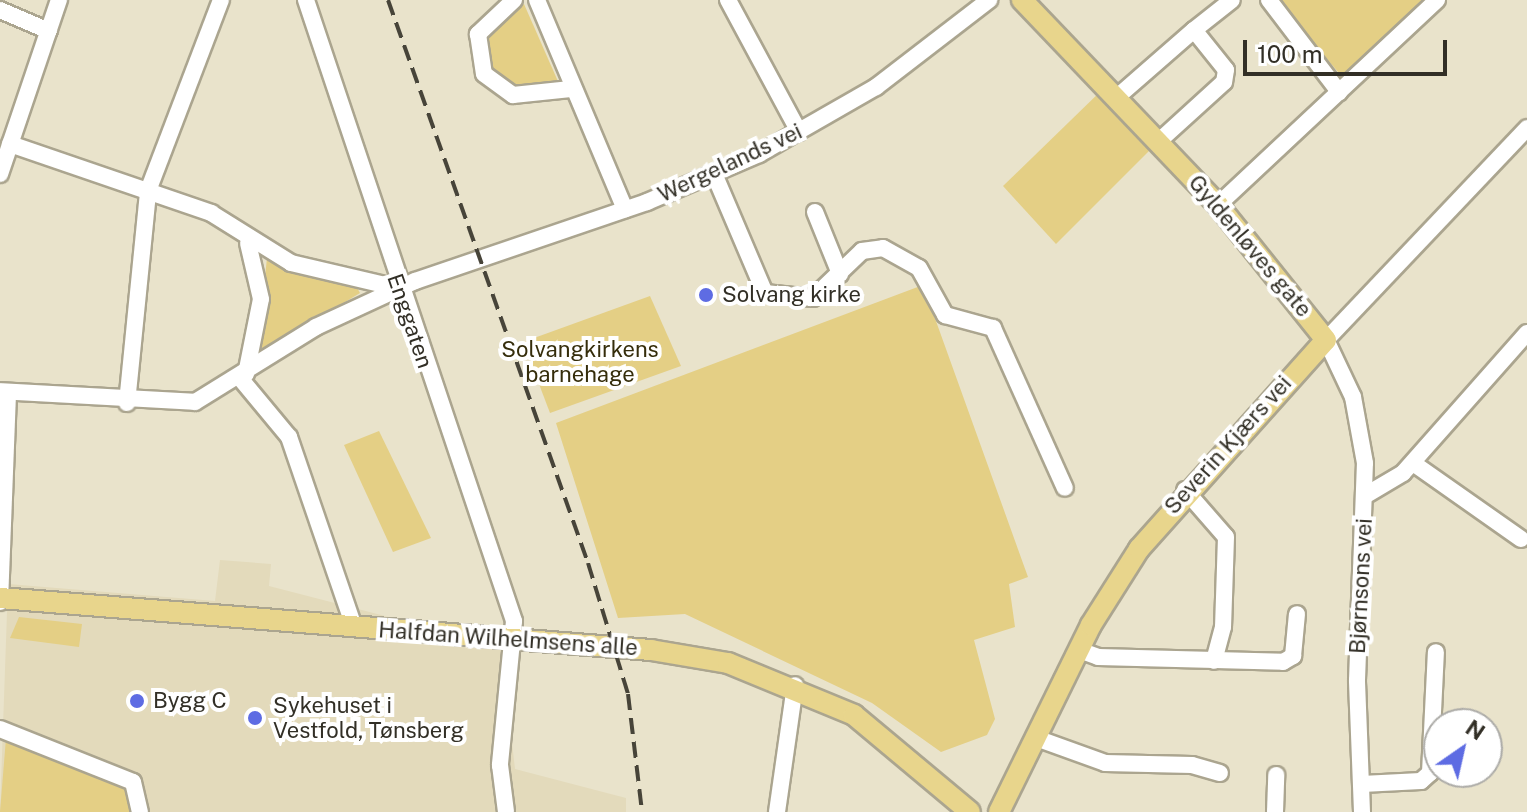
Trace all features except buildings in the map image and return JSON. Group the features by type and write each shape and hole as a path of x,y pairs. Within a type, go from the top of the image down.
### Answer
{"main road":[{"name":"Gyldenløves gate","path":"1022,0 1218,205 1326,340"},
{"name":"Severin Kjærs vei","path":"999,812 1079,650 1131,562 1185,490 1326,340"},
{"name":"Halfdan Wilhelmsens alle","path":"0,599 676,652 795,685 871,726 970,812"}],"street":[{"path":"0,174 59,0"},
{"path":"127,403 148,191 221,0"},
{"name":"Enggaten","path":"306,0 398,288 514,621 500,765 506,812"},
{"path":"514,0 478,34 484,74 513,95 571,89"},
{"path":"537,0 571,89 625,209"},
{"path":"728,0 799,132"},
{"name":"Wergelands vei","path":"4,392 127,403 195,402 243,376 316,327 398,288 715,176 799,132 907,66 989,0"},
{"path":"1116,98 1232,0"},
{"path":"1269,0 1339,92"},
{"path":"1218,205 1437,0"},
{"path":"0,10 49,31"},
{"path":"1158,142 1224,82 1226,70 1194,30"},
{"name":"Severin Kjærs vei","path":"1326,340 1527,128"},
{"path":"10,144 211,213 248,243 321,272 398,288"},
{"path":"715,176 765,293 813,298 862,251 889,250 919,268 945,315 993,328 1065,488"},
{"path":"815,212 840,274"},
{"path":"248,243 261,299 243,376 289,437 354,627"},
{"name":"Bjørnsons vei","path":"1362,812 1357,680 1366,495 1383,491 1413,463 1527,333"},
{"name":"Gyldenløves gate","path":"1326,340 1362,432 1366,495"},
{"path":"0,599 4,392"},
{"path":"1413,463 1521,539"},
{"path":"1185,490 1226,537 1223,627 1214,661"},
{"path":"1079,650 1098,657 1289,660 1297,614"},
{"path":"1362,784 1421,781 1430,773 1436,652"},
{"path":"777,812 795,685"},
{"path":"6,730 133,782 140,812"},
{"path":"1036,738 1105,763 1192,765 1220,773"},
{"path":"1275,812 1276,775"}],"shaded area":[{"name":"Sykehuset i Vestfold, Tønsberg","path":"220,560 271,564 269,586 501,646 515,769 626,798 626,812 0,812 8,584 215,601"}],"green space":[{"path":"1277,0 1429,0 1344,79"},
{"path":"524,4 560,86 528,94 495,83 480,50 489,26"},
{"path":"1105,87 1158,142 1056,244 1003,186"},
{"path":"267,258 355,284 360,293 264,351 258,342"},
{"path":"923,285 1028,577 1009,584 1015,627 974,640 995,719 987,735 941,752 872,703 685,614 618,618 556,423"},
{"name":"Solvangkirkens barnehage","path":"650,296 681,366 550,413 523,342"},
{"path":"379,431 431,538 393,552 344,445"},
{"path":"19,617 82,624 79,647 10,638"},
{"path":"6,738 130,786 135,812 0,812"}],"railway":[{"path":"388,0 588,563 628,694 642,812"}],"place":[{"name":"Solvang kirke","path":"706,295"},
{"name":"Bygg C","path":"137,701"},
{"name":"Sykehuset i Vestfold, Tønsberg","path":"255,718"}]}
